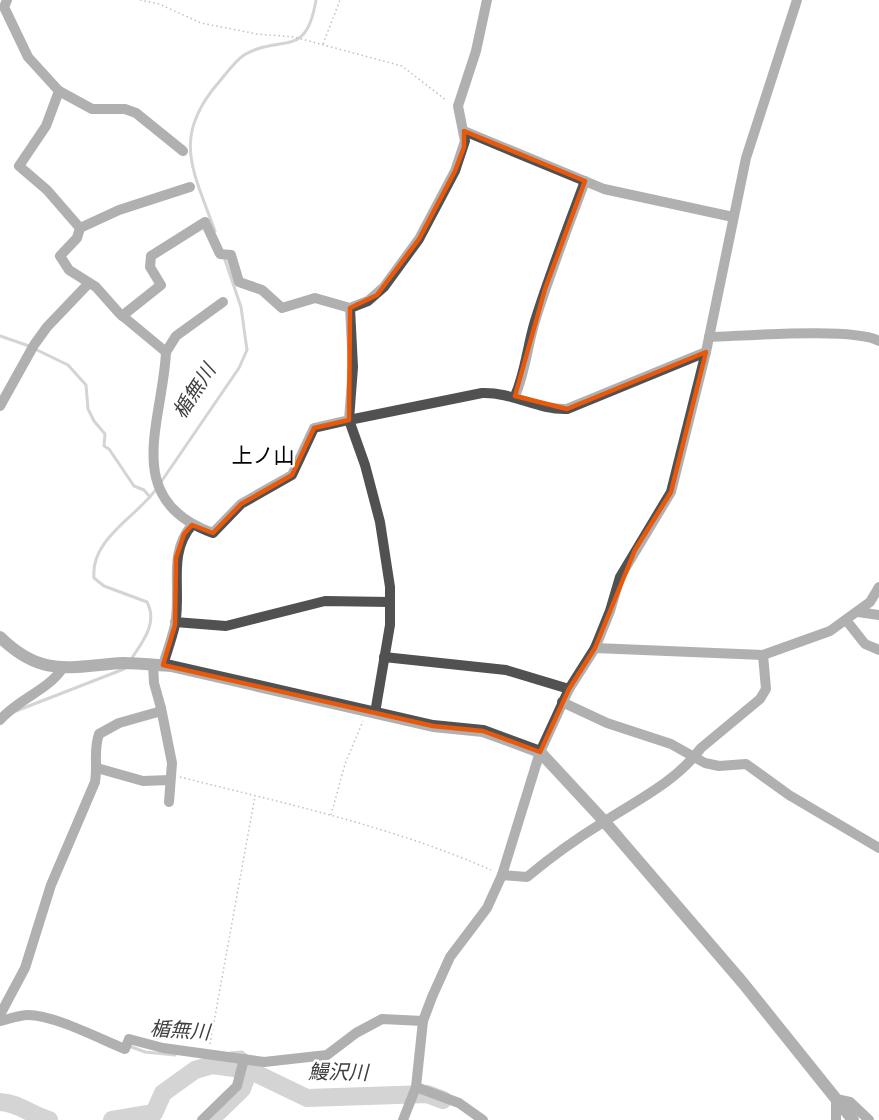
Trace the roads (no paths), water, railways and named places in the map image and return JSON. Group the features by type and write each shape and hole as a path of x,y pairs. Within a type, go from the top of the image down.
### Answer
{"street":[{"path":"7,0 4,7 28,57 59,91 92,109 125,109 136,113 183,151"},
{"path":"122,316 161,285 150,267 151,256 205,222 224,254 231,255 239,282 262,290 282,308 315,298 350,308 377,295 419,239 464,147 464,131 458,110 476,51 487,0"},
{"path":"403,1120 416,1088 423,1021 450,957 487,908 502,875 540,752 562,702 595,648 610,611 620,577 672,492 706,352 746,158 797,0"},
{"path":"59,91 46,126 19,166 47,190 80,228"},
{"path":"464,131 585,181 625,194 646,196 733,217"},
{"path":"515,396 525,371 531,335 545,290 585,181"},
{"path":"166,352 122,316 96,287 69,270 60,256 77,238 80,228 119,210 190,187"},
{"path":"0,406 34,345 89,283"},
{"path":"223,302 176,336 166,352 161,399 153,430 153,453 164,498 192,525 213,532 241,504 292,475 314,428 483,393 515,396 546,407 567,410 706,352"},
{"path":"350,308 353,366 349,420 365,465 380,522 390,602 390,626 370,712"},
{"path":"709,337 846,334 870,335 879,341"},
{"path":"169,802 170,748 154,683 158,665 175,622 176,558 184,534 192,525"},
{"path":"595,648 763,656 810,640 846,620 870,602 879,587"},
{"path":"175,622 226,626 325,601 390,602"},
{"path":"858,612 879,615"},
{"path":"846,620 865,644 879,650"},
{"path":"0,638 23,656 62,669 121,663 158,665 433,726 483,731 540,752 604,821 743,983 853,1120"},
{"path":"502,875 527,877 562,849 649,795 694,758 701,748 760,699 766,689 762,673 763,656"},
{"path":"384,657 506,670 569,689"},
{"path":"0,720 18,702 57,675 62,669"},
{"path":"562,702 607,723 671,744 694,758 719,766 746,764 789,795 879,848"},
{"path":"0,1015 25,968 51,885 95,782 96,742 104,730 158,712 161,708"},
{"path":"96,768 143,781 170,777"},
{"path":"0,1021 26,1015 37,1016 126,1046 129,1039 163,1048 248,1060 327,1055 364,1028 382,1019 423,1021"},
{"path":"202,1120 237,1086 248,1060"},
{"path":"416,1088 459,1103 483,1120"},
{"path":"836,1099 836,1120"},
{"path":"836,1099 850,1102 869,1120"}],"waterway":[{"name":"楯無川","path":"215,231 194,172 191,137 195,120 204,102 244,55 299,38 306,31 312,19 316,0"},
{"name":"楯無川","path":"161,482 239,368 247,350 241,307 224,257"},
{"path":"0,336 29,346"},
{"path":"35,349 68,365 86,385 88,409 105,434 104,446 109,449 134,486 144,490 150,497"},
{"name":"楯無川","path":"132,658 148,632 151,617 147,602 104,586 94,578 95,564 99,551 107,540 157,488"},
{"name":"楯無川","path":"16,711 124,669 126,666"},
{"name":"楯無川","path":"129,1046 145,1052 175,1055"},
{"name":"楯無川","path":"230,1053 242,1052 247,1056"},
{"name":"鰻沢川","path":"112,1120 154,1113 163,1093 195,1070 212,1065 249,1070 307,1098 427,1094 443,1100"},
{"name":"楯無川","path":"210,1120 242,1089 249,1070"},
{"name":"鰻沢川","path":"0,1102 49,1120"}],"district":[{"name":"上ノ山","path":"263,456"}]}
